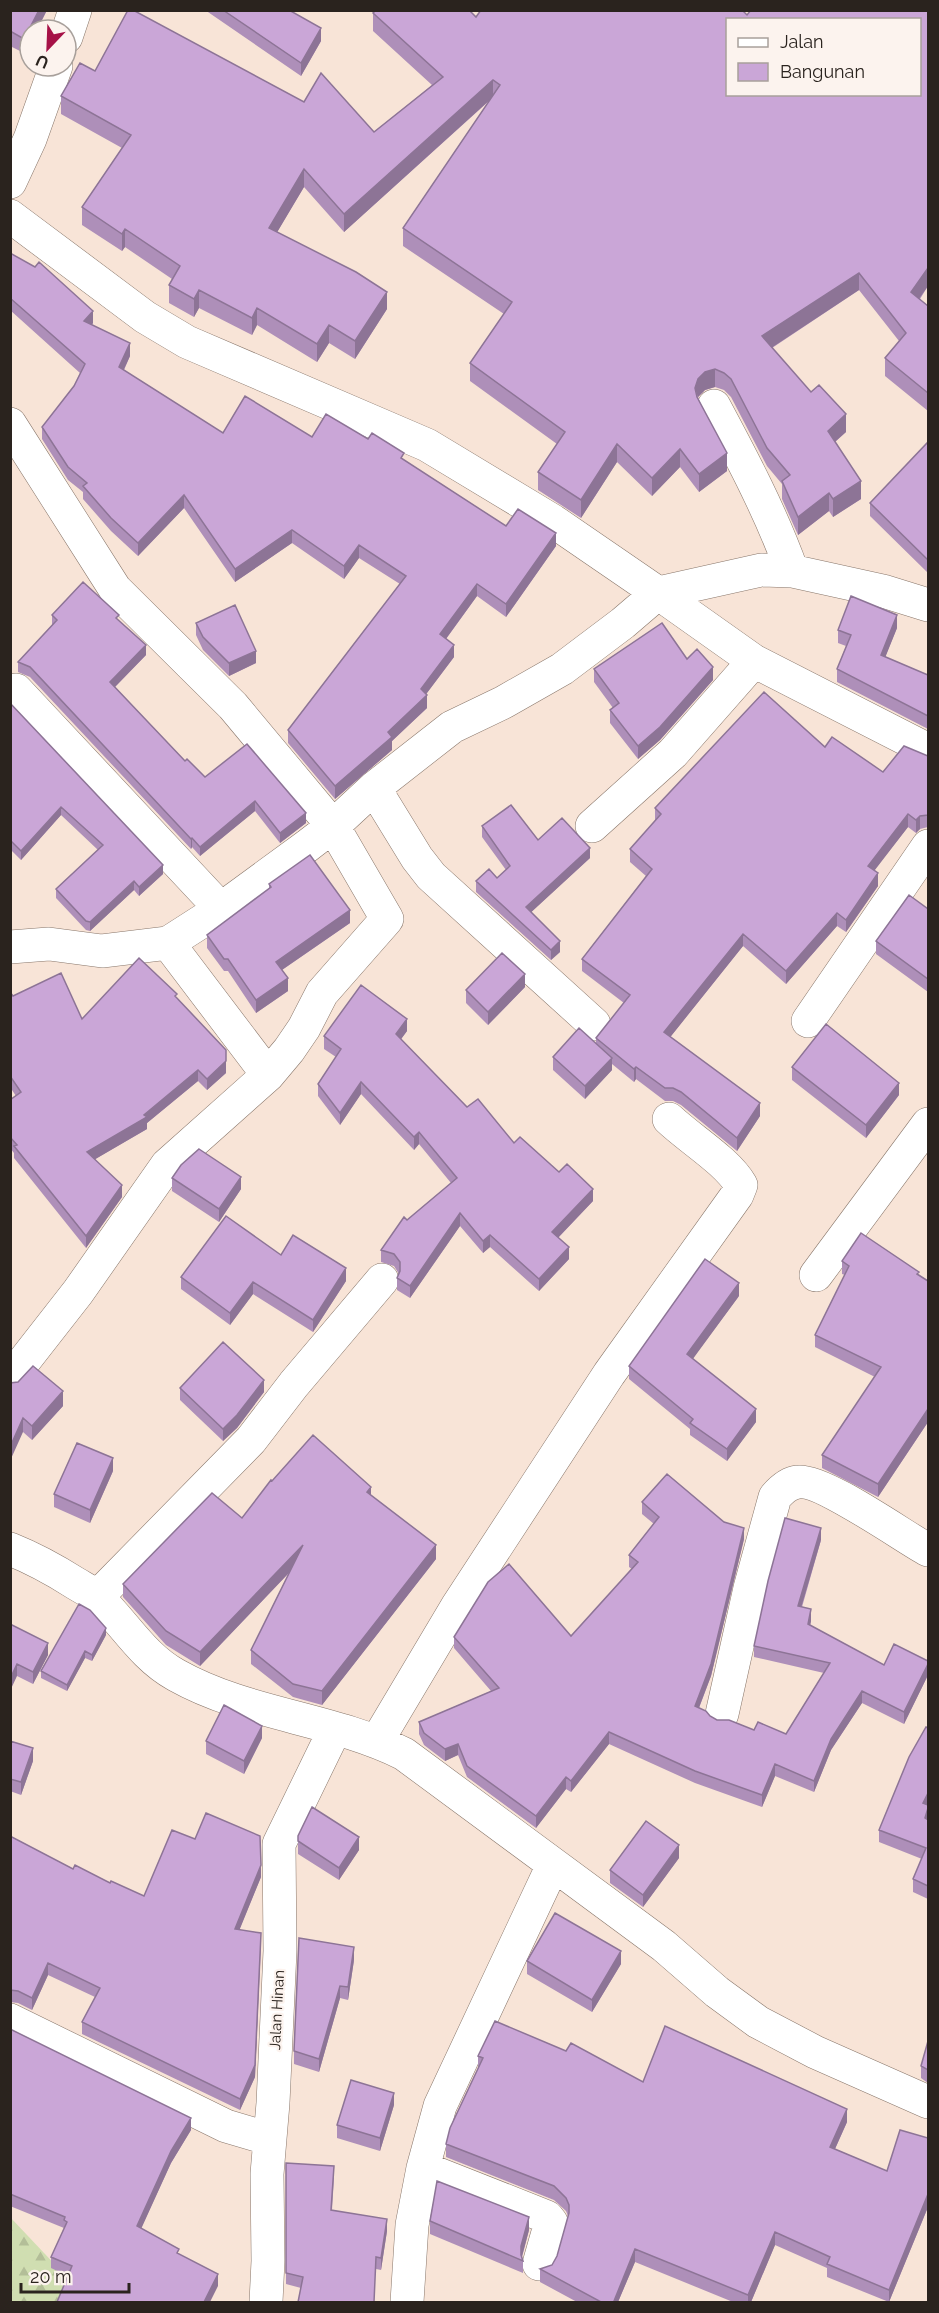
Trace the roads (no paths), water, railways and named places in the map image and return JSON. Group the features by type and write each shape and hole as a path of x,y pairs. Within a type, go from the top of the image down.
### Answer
{"street":[{"path":"10,182 30,139 52,78"},
{"path":"10,216 145,317 187,342 428,445 553,521 754,661 928,750"},
{"path":"714,406 760,492 792,571"},
{"path":"10,424 115,589 233,706 333,826 387,919 322,993 304,1028 268,1075 167,1165 78,1292 10,1379"},
{"path":"10,947 50,944 102,951 168,943 221,909 333,826 374,788 452,727 504,702 562,669 658,593 761,570 792,571 883,591 928,605"},
{"path":"592,826 673,753 754,661"},
{"path":"16,690 221,909"},
{"path":"374,788 417,858 431,876 594,1024"},
{"path":"808,1021 928,846"},
{"path":"168,943 268,1075"},
{"path":"377,1741 458,1605 609,1374 737,1195 741,1185 734,1173 669,1119"},
{"path":"816,1275 928,1124"},
{"path":"97,1597 251,1440 294,1384 382,1280"},
{"path":"722,1714 750,1588 775,1497 784,1488 799,1481 824,1488 928,1550"},
{"path":"10,1550 39,1560 97,1597 138,1644 173,1674 205,1690 246,1705 377,1741 404,1754 664,1946 717,1992 758,2022 815,2052 928,2102"},
{"name":"Jalan Hinan","path":"266,2302 267,2174 280,1951 279,1844 335,1729"},
{"path":"407,2302 412,2225 423,2168 440,2106 553,1866"},
{"path":"10,2020 226,2126 270,2139"},
{"path":"423,2168 547,2217 551,2223 539,2264"}]}
